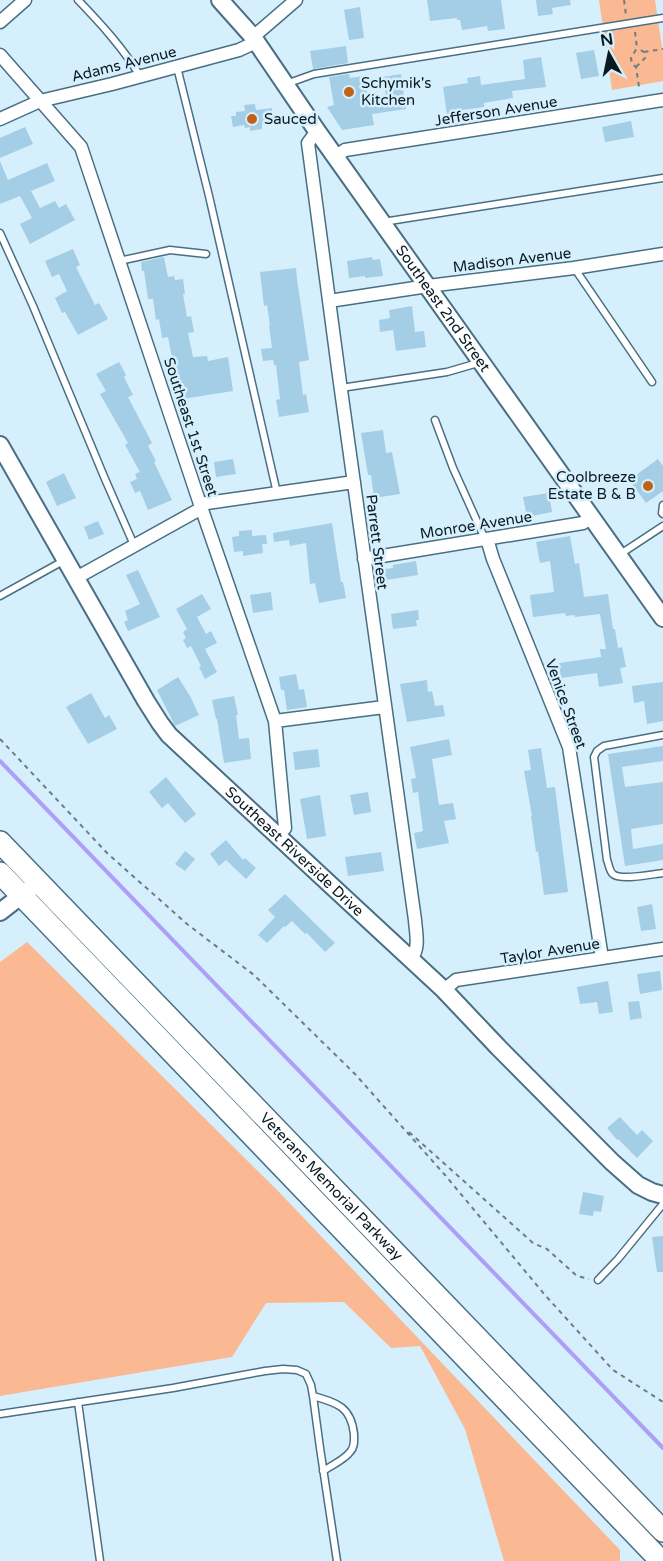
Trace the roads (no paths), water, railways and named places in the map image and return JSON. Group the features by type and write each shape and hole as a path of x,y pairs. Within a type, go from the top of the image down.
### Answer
{"highway":[{"name":"Veterans Memorial Parkway","path":"0,842 663,1531"},
{"name":"Veterans Memorial Parkway","path":"0,873 661,1561"}],"street":[{"path":"0,22 25,0"},
{"name":"Southeast 2nd Street","path":"220,0 254,40 618,555 661,610"},
{"name":"Adams Avenue","path":"0,119 40,100 239,50 254,40 297,0"},
{"name":"Southeast 1st Street","path":"0,55 81,147 275,722 285,828 278,836"},
{"name":"Jefferson Avenue","path":"336,156 345,150 663,100"},
{"name":"Parrett Street","path":"317,131 308,143 415,920 417,944 416,953 411,959"},
{"name":"Madison Avenue","path":"329,301 663,254"},
{"name":"Southeast Riverside Drive","path":"0,445 146,701 169,735 444,990 620,1169 638,1185 663,1195"},
{"path":"76,578 201,506 354,482"},
{"name":"Monroe Avenue","path":"364,559 583,523 591,517"},
{"name":"Venice Street","path":"486,539 569,747 602,958"},
{"path":"275,722 384,707"},
{"path":"0,912 39,882"},
{"name":"Taylor Avenue","path":"444,990 456,981 663,949"}],"lane":[{"path":"78,0 131,60 140,76"},
{"path":"285,85 314,74 663,18"},
{"path":"177,66 277,493"},
{"path":"382,222 663,178"},
{"path":"0,233 135,546"},
{"path":"119,261 170,250 206,255"},
{"path":"574,268 652,382"},
{"path":"340,388 447,372 481,362"},
{"path":"435,420 453,468 486,539"},
{"path":"663,505 663,514"},
{"path":"618,555 663,526"},
{"path":"0,596 65,560"},
{"path":"663,735 604,746 597,751 594,757 607,860 611,873 616,876 663,873"},
{"path":"598,1280 663,1204"},
{"path":"0,1414 173,1388 265,1371 297,1370 306,1374 314,1396 337,1561"},
{"path":"314,1396 330,1400 348,1413 353,1424 355,1442 351,1451 323,1471"},
{"path":"78,1402 100,1561"}],"waterway":[{"path":"0,761 663,1448"}],"place":[{"name":"Schymik's Kitchen","path":"349,92"},
{"name":"Sauced","path":"252,119"},
{"name":"Coolbreeze Estate B & B","path":"648,486"}]}
